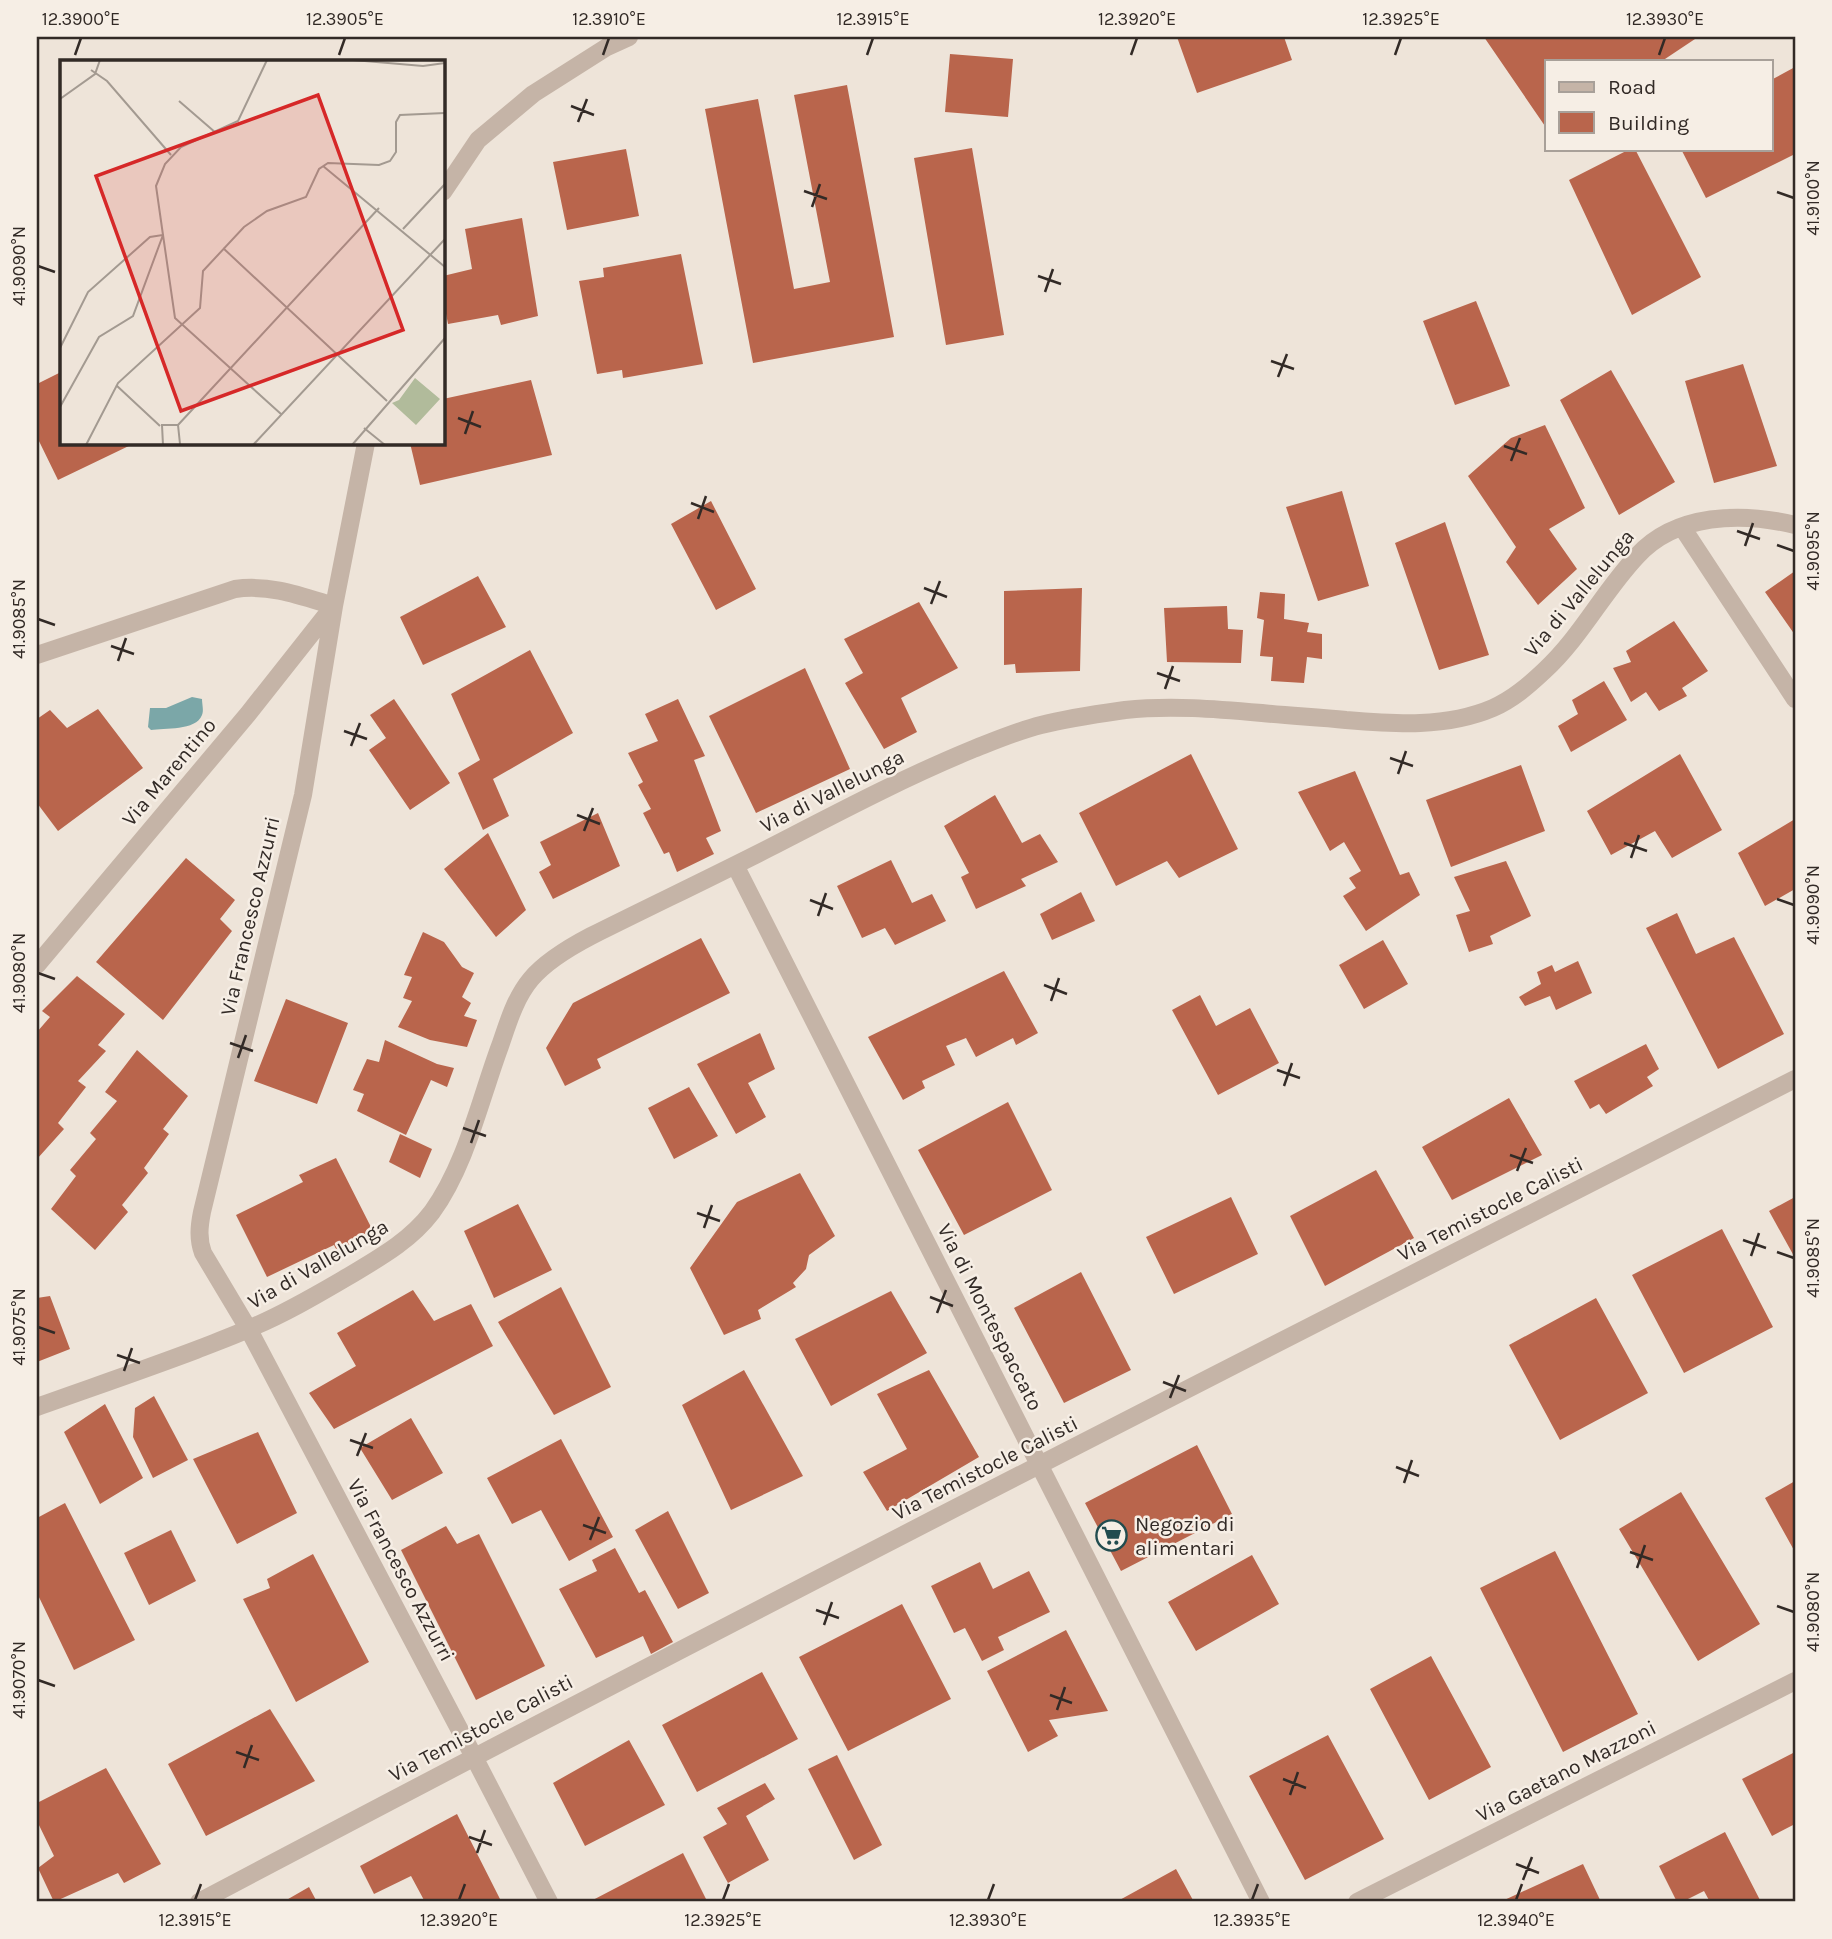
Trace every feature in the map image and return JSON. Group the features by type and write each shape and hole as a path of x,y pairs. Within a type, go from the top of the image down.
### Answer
{"street":[{"path":"444,191 478,140 533,94 604,42 629,37"},
{"name":"Via Francesco Azzurri","path":"366,444 334,606 303,796 198,1233 203,1253 249,1329 549,1902"},
{"name":"Via di Vallelunga","path":"37,1407 249,1329 291,1310 405,1241 431,1213 441,1197 463,1151 514,1007 533,976 584,940 873,794 943,761 1011,734 1075,718 1154,707 1395,724 1448,720 1490,709 1521,692 1555,661 1639,553 1657,538 1695,523 1729,517 1749,517 1795,525"},
{"path":"1682,527 1795,699"},
{"path":"37,655 235,589 261,587 290,592 334,606"},
{"name":"Via Marentino","path":"37,965 248,714 334,606"},
{"name":"Via di Montespaccato","path":"735,865 1261,1902"},
{"name":"Via Temistocle Calisti","path":"199,1902 1039,1465 1795,1079"},
{"name":"Via Gaetano Mazzoni","path":"1357,1902 1795,1681"}],"water":[{"path":"192,697 202,699 203,709 199,720 171,729 151,730 148,727 150,708 166,708"}],"building":[{"path":"1177,37 1284,37 1292,60 1197,93"},
{"path":"1484,37 1698,37 1664,60 1545,60 1545,126"},
{"path":"950,54 1013,59 1008,117 945,112"},
{"path":"1795,67 1795,154 1706,198 1682,150 1772,150 1772,79"},
{"path":"847,85 894,337 753,363 705,109 758,99 794,289 830,282 794,95"},
{"path":"972,148 1004,335 946,345 914,158"},
{"path":"626,149 639,216 567,230 553,162"},
{"path":"1628,150 1636,150 1701,277 1632,315 1569,180"},
{"path":"522,218 538,316 501,325 498,315 448,324 444,303 444,276 472,269 465,229"},
{"path":"681,254 703,364 623,378 622,370 597,374 579,281 604,277 603,268"},
{"path":"1476,301 1510,386 1455,405 1423,321"},
{"path":"1743,364 1777,466 1714,483 1685,381"},
{"path":"1611,370 1675,482 1619,515 1560,400"},
{"path":"60,372 60,444 133,444 58,480 37,437 37,384"},
{"path":"531,380 552,455 420,485 410,444 444,444 444,399"},
{"path":"1545,425 1585,508 1549,529 1577,569 1538,605 1506,562 1516,547 1468,476 1511,438"},
{"path":"1342,491 1369,586 1318,601 1286,507"},
{"path":"711,501 756,589 716,610 671,524"},
{"path":"1445,522 1489,655 1439,670 1395,543"},
{"path":"1795,571 1795,635 1765,592"},
{"path":"478,576 506,627 423,665 400,617"},
{"path":"1082,588 1080,671 1016,673 1015,664 1004,665 1004,591"},
{"path":"1260,592 1285,594 1284,619 1309,623 1307,632 1322,634 1322,659 1307,657 1304,683 1271,681 1273,657 1260,656 1264,620 1257,618"},
{"path":"919,602 958,668 901,698 917,732 884,749 845,683 863,673 844,639"},
{"path":"1227,606 1228,629 1243,630 1241,663 1167,662 1164,608"},
{"path":"1674,621 1708,671 1682,688 1687,696 1659,711 1646,692 1631,702 1613,668 1631,662 1626,651"},
{"path":"530,650 573,733 493,779 509,816 483,830 458,773 480,760 451,694"},
{"path":"805,668 850,769 756,813 709,716"},
{"path":"1604,681 1627,720 1571,752 1558,726 1578,714 1572,700"},
{"path":"394,699 450,783 410,810 369,750 386,738 370,715"},
{"path":"678,699 705,756 694,760 721,831 706,838 714,854 677,872 669,852 664,854 643,813 651,809 638,785 643,782 628,753 658,741 645,714"},
{"path":"98,709 143,768 58,831 37,803 37,719 50,710 67,728"},
{"path":"1191,754 1238,849 1179,878 1167,861 1116,886 1079,813"},
{"path":"1680,754 1722,830 1672,858 1655,831 1611,855 1587,811"},
{"path":"1521,765 1545,831 1451,867 1426,800"},
{"path":"1355,771 1400,875 1409,872 1420,895 1366,931 1343,896 1356,888 1349,878 1361,871 1344,842 1330,851 1298,792"},
{"path":"995,795 1022,843 1040,834 1058,862 1021,879 1026,886 976,909 961,877 969,873 944,826"},
{"path":"598,813 620,866 553,899 539,872 551,865 540,842"},
{"path":"1795,819 1795,889 1765,906 1738,853"},
{"path":"488,833 526,910 496,937 444,869"},
{"path":"186,858 235,900 220,919 232,931 163,1020 96,962"},
{"path":"891,860 912,903 932,894 946,921 895,945 885,928 862,938 837,886"},
{"path":"1506,861 1531,916 1490,936 1493,944 1469,952 1456,915 1470,911 1454,877"},
{"path":"1081,892 1095,921 1052,940 1040,914"},
{"path":"1677,913 1696,954 1734,937 1784,1034 1718,1069 1646,928"},
{"path":"423,932 444,942 462,967 474,973 462,997 471,1003 464,1016 477,1020 467,1047 430,1040 398,1027 412,1001 403,998 412,977 404,975"},
{"path":"701,938 730,993 597,1059 601,1068 565,1086 546,1048 573,1003"},
{"path":"1383,940 1408,984 1364,1009 1339,965"},
{"path":"1578,961 1592,993 1556,1010 1550,996 1525,1006 1519,997 1541,984 1537,972 1552,965 1555,972"},
{"path":"1004,971 1038,1033 1016,1045 1013,1038 976,1057 966,1038 946,1046 955,1065 922,1081 925,1088 903,1100 868,1037"},
{"path":"77,976 125,1014 98,1045 106,1051 78,1081 86,1087 58,1123 64,1129 37,1159 37,1032 50,1017 42,1011"},
{"path":"1200,995 1216,1026 1250,1008 1279,1063 1218,1095 1172,1010"},
{"path":"286,999 348,1023 317,1104 254,1081"},
{"path":"760,1033 775,1069 748,1083 766,1117 736,1134 697,1064"},
{"path":"385,1040 437,1064 454,1068 447,1087 431,1080 406,1135 357,1111 364,1094 353,1090 367,1059 379,1062"},
{"path":"1646,1044 1659,1069 1647,1077 1653,1086 1606,1114 1599,1104 1590,1109 1574,1081"},
{"path":"137,1050 188,1096 163,1129 169,1134 144,1168 148,1173 122,1205 128,1212 95,1250 51,1209 76,1176 70,1170 96,1139 90,1133 117,1101 105,1092"},
{"path":"689,1087 718,1136 674,1159 648,1108"},
{"path":"1509,1098 1542,1155 1452,1200 1422,1147"},
{"path":"1008,1102 1052,1190 964,1235 918,1150"},
{"path":"400,1134 432,1149 420,1178 389,1162"},
{"path":"336,1158 374,1233 337,1251 334,1245 267,1277 236,1215 303,1182 299,1175"},
{"path":"1376,1170 1414,1238 1325,1286 1290,1216"},
{"path":"800,1173 835,1236 809,1255 806,1269 793,1283 796,1287 758,1310 761,1319 724,1335 690,1268 737,1202"},
{"path":"1231,1197 1258,1254 1174,1294 1146,1237"},
{"path":"1795,1197 1795,1258 1769,1211"},
{"path":"518,1204 552,1270 494,1298 464,1231"},
{"path":"1722,1229 1773,1327 1684,1373 1632,1275"},
{"path":"1081,1272 1131,1370 1064,1403 1014,1308"},
{"path":"561,1287 611,1387 554,1415 498,1322"},
{"path":"413,1290 434,1321 471,1304 493,1346 334,1429 309,1393 356,1366 337,1333"},
{"path":"891,1291 927,1353 831,1406 795,1339"},
{"path":"50,1296 70,1349 37,1362 37,1298"},
{"path":"1596,1298 1648,1393 1560,1440 1509,1345"},
{"path":"744,1370 803,1476 731,1510 682,1405"},
{"path":"929,1370 979,1457 887,1511 863,1472 907,1449 877,1394"},
{"path":"154,1396 188,1460 153,1478 133,1437 135,1408"},
{"path":"105,1404 143,1478 100,1504 64,1432"},
{"path":"411,1418 443,1473 392,1500 360,1448"},
{"path":"258,1432 297,1513 237,1544 193,1459"},
{"path":"561,1439 613,1537 569,1561 541,1510 512,1524 487,1478"},
{"path":"1197,1445 1232,1514 1121,1571 1085,1503"},
{"path":"1795,1481 1795,1552 1765,1498"},
{"path":"1681,1492 1760,1624 1698,1661 1619,1529"},
{"path":"65,1503 135,1640 74,1670 37,1593 37,1518"},
{"path":"668,1511 709,1593 678,1609 635,1530"},
{"path":"446,1526 457,1544 479,1534 545,1666 476,1700 401,1550"},
{"path":"171,1530 196,1581 149,1605 124,1553"},
{"path":"615,1548 639,1593 645,1590 673,1642 651,1654 643,1636 596,1658 559,1589 597,1571 592,1560"},
{"path":"1555,1551 1638,1714 1563,1752 1480,1588"},
{"path":"313,1554 369,1662 296,1702 243,1599 270,1588 267,1579"},
{"path":"1252,1555 1279,1604 1196,1651 1168,1602"},
{"path":"980,1562 993,1589 1029,1571 1050,1612 998,1637 1004,1650 982,1661 965,1628 954,1633 931,1586"},
{"path":"902,1604 951,1699 848,1751 799,1657"},
{"path":"1066,1630 1108,1711 1049,1720 1058,1736 1028,1752 987,1671"},
{"path":"1431,1656 1491,1767 1429,1800 1370,1689"},
{"path":"762,1672 798,1739 697,1792 662,1725"},
{"path":"270,1709 315,1781 206,1836 168,1764"},
{"path":"1328,1735 1384,1839 1305,1880 1249,1776"},
{"path":"629,1740 665,1805 585,1846 553,1783"},
{"path":"1795,1752 1795,1824 1772,1836 1742,1779"},
{"path":"837,1755 882,1845 854,1860 808,1769"},
{"path":"106,1768 161,1864 124,1883 118,1873 54,1902 38,1868 54,1856 37,1821 37,1803"},
{"path":"765,1783 775,1799 746,1816 769,1860 728,1883 703,1837 727,1824 717,1808"},
{"path":"457,1814 500,1899 495,1902 425,1902 411,1876 374,1894 360,1866"},
{"path":"1725,1832 1761,1902 1710,1902 1704,1891 1677,1902 1659,1866"},
{"path":"683,1853 706,1899 699,1902 589,1902"},
{"path":"1583,1864 1601,1902 1500,1902"},
{"path":"1176,1869 1194,1902 1116,1902"},
{"path":"309,1887 317,1902 283,1902"}],"place":[{"name":"Negozio di alimentari","path":"1112,1536"}]}
